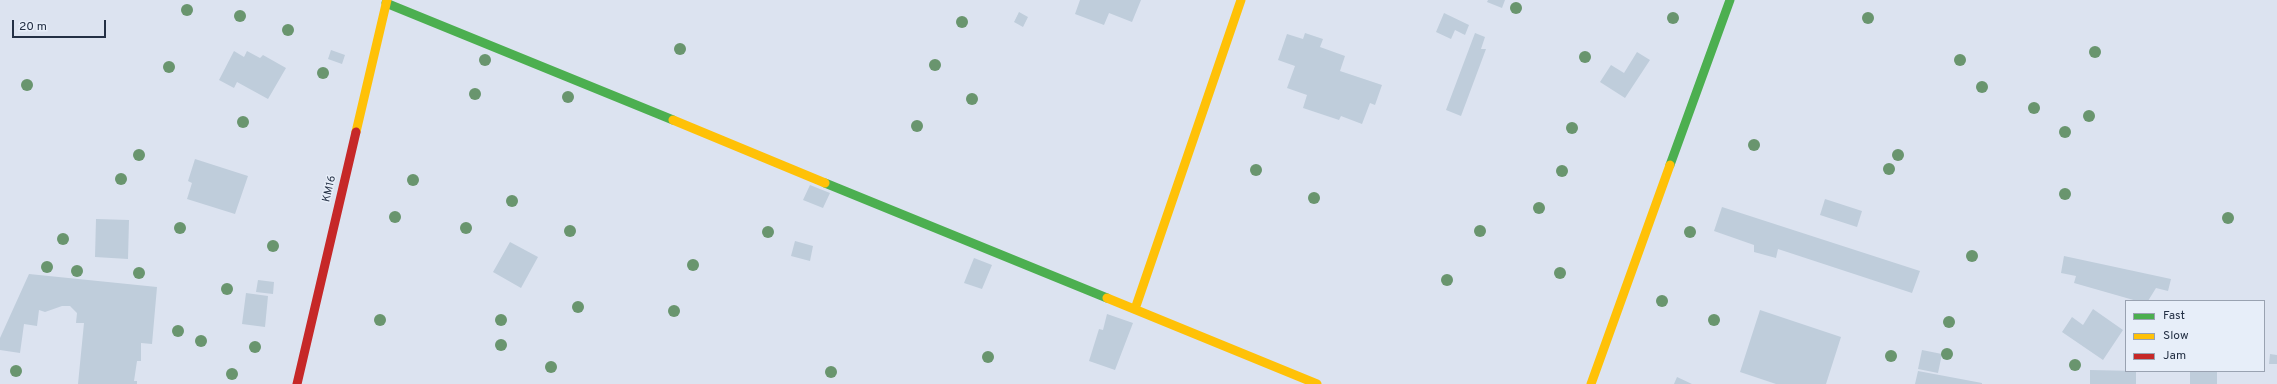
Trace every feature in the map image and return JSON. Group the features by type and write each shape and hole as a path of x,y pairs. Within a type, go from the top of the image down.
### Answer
{"street":[{"path":"1135,309 1241,0"},
{"path":"1591,384 1730,0"},
{"path":"387,1 943,232 1317,384"},
{"name":"KM16","path":"297,384 387,1"}],"building":[{"path":"1080,0 1141,0 1132,22 1109,13 1104,25 1075,14"},
{"path":"1488,0 1505,0 1502,8 1487,2"},
{"path":"1019,12 1028,17 1023,27 1014,22"},
{"path":"1444,13 1469,25 1465,35 1455,30 1451,39 1436,32"},
{"path":"1305,33 1323,39 1320,47 1345,56 1340,71 1382,85 1375,105 1370,103 1362,124 1341,116 1339,120 1303,108 1307,95 1287,88 1295,66 1278,60 1287,34 1303,39"},
{"path":"1475,33 1485,37 1481,49 1486,49 1461,116 1446,110"},
{"path":"331,50 345,55 342,64 328,59"},
{"path":"234,51 244,57 247,51 260,58 263,55 286,68 268,99 237,82 234,88 219,80"},
{"path":"1637,52 1650,60 1625,98 1600,82 1611,65 1624,73"},
{"path":"195,159 248,176 235,214 187,199 192,183 188,181"},
{"path":"810,185 830,193 823,208 803,200"},
{"path":"1825,199 1862,211 1857,227 1820,215"},
{"path":"1722,207 1920,271 1912,293 1778,249 1776,258 1754,252 1754,245 1714,231"},
{"path":"96,219 129,220 128,259 95,257"},
{"path":"795,241 813,246 810,261 791,256"},
{"path":"510,242 538,257 521,288 493,272"},
{"path":"2064,256 2171,279 2168,291 2156,288 2149,300 2134,300 2074,283 2076,276 2061,273"},
{"path":"974,258 992,265 982,289 964,283"},
{"path":"29,274 157,287 152,344 141,343 141,361 137,361 134,381 137,381 137,384 78,384 84,323 76,323 77,313 70,306 62,306 45,312 39,310 37,326 24,324 20,353 0,350 0,338"},
{"path":"258,280 274,282 273,294 256,292"},
{"path":"246,293 268,296 265,327 242,324"},
{"path":"2093,309 2123,330 2103,360 2062,332 2072,317 2083,325"},
{"path":"1760,310 1841,337 1826,384 1776,384 1740,372"},
{"path":"1107,314 1133,323 1115,370 1089,361 1099,329 1103,330"},
{"path":"1922,350 1942,354 1938,373 1918,369"},
{"path":"2270,354 2277,355 2277,364 2269,364"},
{"path":"2090,370 2136,372 2136,384 2090,384"},
{"path":"1918,371 1982,383 1982,384 1915,384"},
{"path":"2190,372 2217,372 2217,384 2190,384"},
{"path":"1677,377 1692,384 1674,384"}],"traffic: fast":[{"path":"1670,165 1730,0"},
{"path":"386,3 673,120"},
{"path":"825,183 1107,298"}],"traffic: slow":[{"path":"356,132 387,0"},
{"path":"1135,309 1241,0"},
{"path":"673,120 825,183"},
{"path":"1591,384 1670,165"},
{"path":"1107,298 1317,384"}],"traffic: jam":[{"path":"297,384 356,132"}]}
